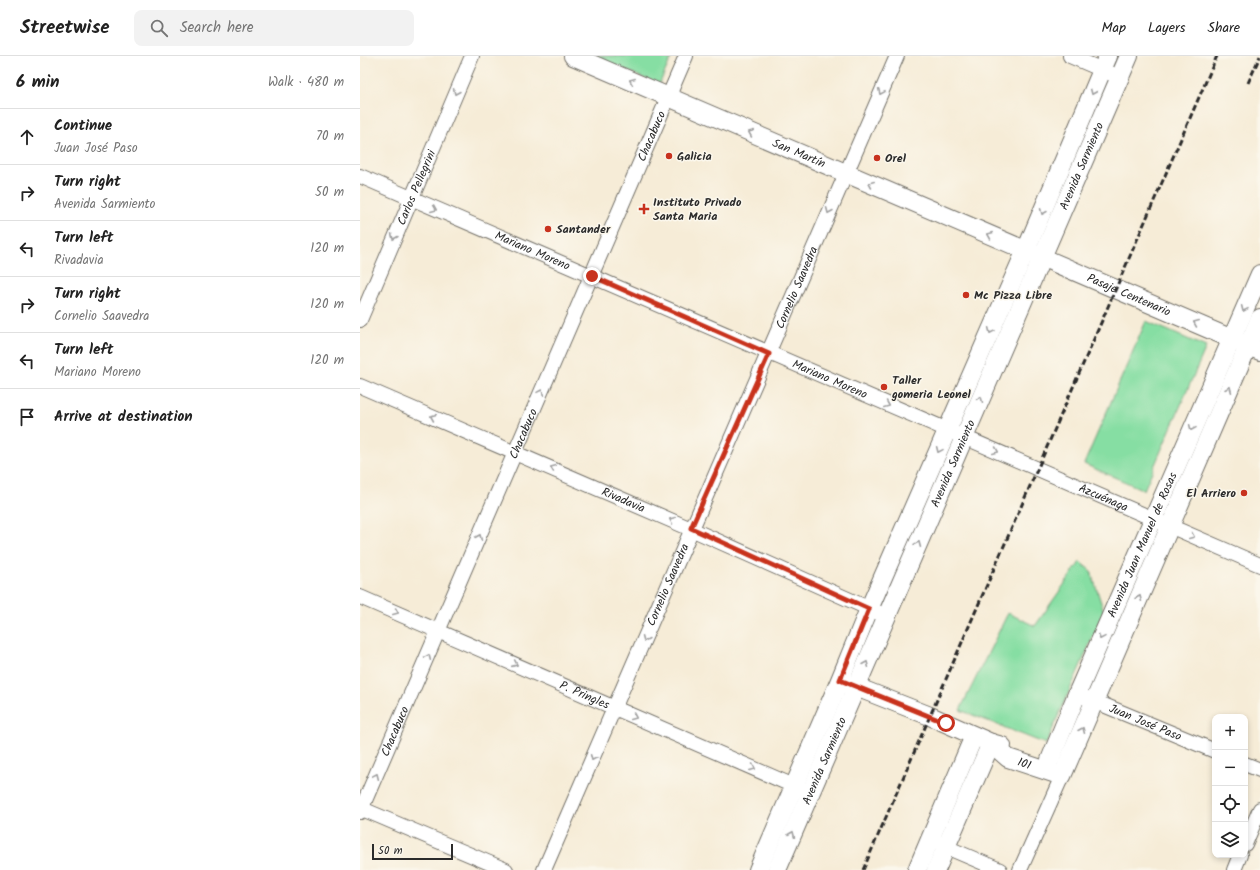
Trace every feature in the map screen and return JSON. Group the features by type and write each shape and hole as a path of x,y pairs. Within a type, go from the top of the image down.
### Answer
{"main road":[{"name":"San Martín","path":"573,56 1034,254"},
{"name":"Avenida Sarmiento","path":"758,870 869,609 947,431 1120,78 1129,56"},
{"name":"Avenida Sarmiento","path":"777,870 964,437 1105,63"},
{"name":"Pasaje Centenario","path":"1034,254 1254,348"},
{"name":"Avenida Juan Manuel de Rosas","path":"1050,760 1077,694 1260,274"},
{"name":"Avenida Juan Manuel de Rosas","path":"1064,771 1170,526 1254,348 1260,318"},
{"path":"840,680 856,688 991,743 1050,760 1064,771"},
{"path":"936,870 939,842 974,736"},
{"path":"917,870 939,842 991,743"},
{"name":"101","path":"991,743 1008,758 1064,771"}],"street":[{"name":"Carlos Pellegrini","path":"360,320 410,198 472,56"},
{"name":"Chacabuco","path":"360,809 439,631 686,56"},
{"name":"Cornelio Saavedra","path":"544,870 615,708 691,528 769,354 896,56"},
{"path":"1070,56 1105,63 1120,78"},
{"name":"Mariano Moreno","path":"360,176 947,431"},
{"name":"Rivadavia","path":"360,386 691,528 886,617"},
{"name":"Azcuénaga","path":"947,431 1260,565"},
{"name":"P. Pringles","path":"360,597 810,793"},
{"name":"Juan José Paso","path":"1077,694 1213,750"},
{"path":"1248,765 1260,770"},
{"path":"1020,870 1064,771"},
{"path":"360,809 506,870"},
{"path":"1248,837 1260,809"},
{"path":"939,842 1000,870"},
{"path":"1234,870 1239,858"}],"green space":[{"path":"594,56 672,56 659,85"},
{"path":"1146,321 1206,347 1144,490 1084,464"},
{"path":"1080,562 1091,571 1104,612 1046,744 960,710 1008,613 1035,626"}],"railway":[{"path":"863,870 1217,56"},
{"path":"1248,83 1260,56"}],"place":[{"name":"Galicia","path":"669,156"},
{"name":"Orel","path":"877,158"},
{"name":"Instituto Privado Santa Maria","path":"644,209"},
{"name":"Santander","path":"548,229"},
{"name":"Mc Pizza Libre","path":"966,295"},
{"name":"Taller gomeria Leonel","path":"884,387"},
{"name":"El Arriero","path":"1244,493"}],"route":[{"path":"592,276 769,354 691,528 869,609 840,680 856,688 946,723"}]}
